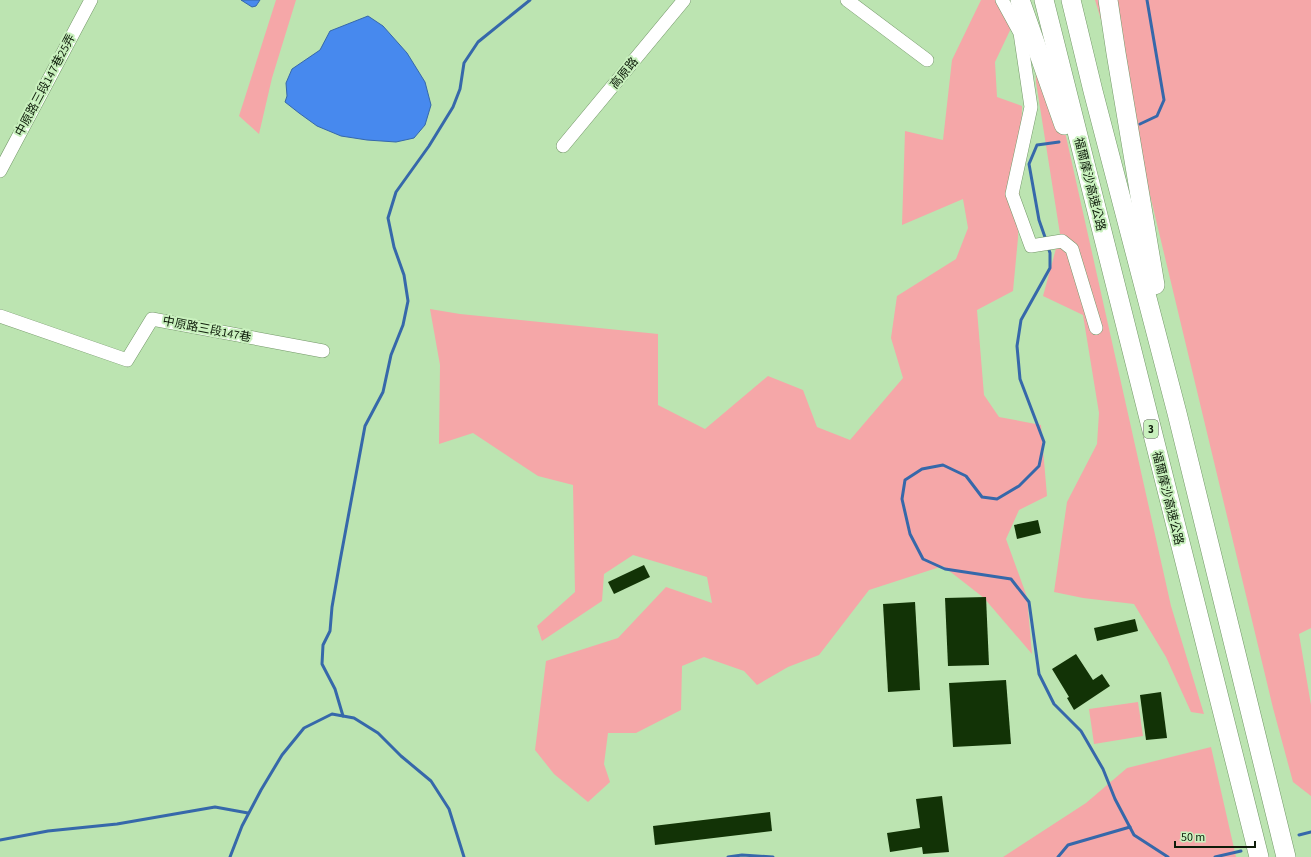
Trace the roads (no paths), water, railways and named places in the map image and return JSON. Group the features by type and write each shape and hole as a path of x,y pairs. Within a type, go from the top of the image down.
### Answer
{"highway":[{"path":"1020,0 1103,238"},
{"name":"福爾摩沙高速公路","path":"1044,0 1259,857"},
{"path":"1071,0 1093,92 1177,412 1286,857"},
{"path":"1108,0 1118,69 1177,412"}],"street":[{"name":"中原路三段147巷25弄","path":"0,171 91,0"},
{"name":"高原路","path":"564,146 684,0"},
{"path":"847,0 927,60"},
{"path":"1002,0 1020,33 1031,107 1012,194 1031,246 1062,241 1072,249 1096,328"},
{"name":"中原路三段147巷","path":"0,316 127,360 152,318 323,351"}],"water":[{"path":"241,0 260,0 256,6 252,7"},
{"path":"368,16 383,26 407,53 425,82 431,105 425,125 414,138 396,142 341,136 317,126 285,102 287,96 286,83 292,69 320,50 330,31"}],"waterway":[{"path":"343,716 335,689 322,664 323,645 330,631 332,607 365,426 383,392 391,355 403,325 408,301 404,275 394,247 388,218 396,192 429,146 453,107 460,89 464,63 478,42 530,0"},
{"path":"1140,124 1157,116 1164,100 1147,0"},
{"path":"1046,240 1039,220 1029,164 1037,145 1059,142"},
{"path":"1048,247 1050,253 1050,268 1021,320 1017,346 1020,379 1044,442 1039,466 1019,486 997,499 982,497 966,476 943,465 922,469 905,480 902,499 910,534 923,559 945,569 1011,579 1029,602 1039,674 1054,704 1081,731 1103,769 1115,799 1134,835 1168,857"},
{"path":"230,857 242,826 282,755 304,728 332,714 354,718 378,733 401,756 431,781 449,809 464,857"},
{"path":"0,840 48,831 117,824 215,807 248,813"},
{"path":"1058,857 1068,845 1130,827"},
{"path":"1299,835 1311,832"},
{"path":"1215,857 1241,851"},
{"path":"728,857 742,855 773,857"}]}
